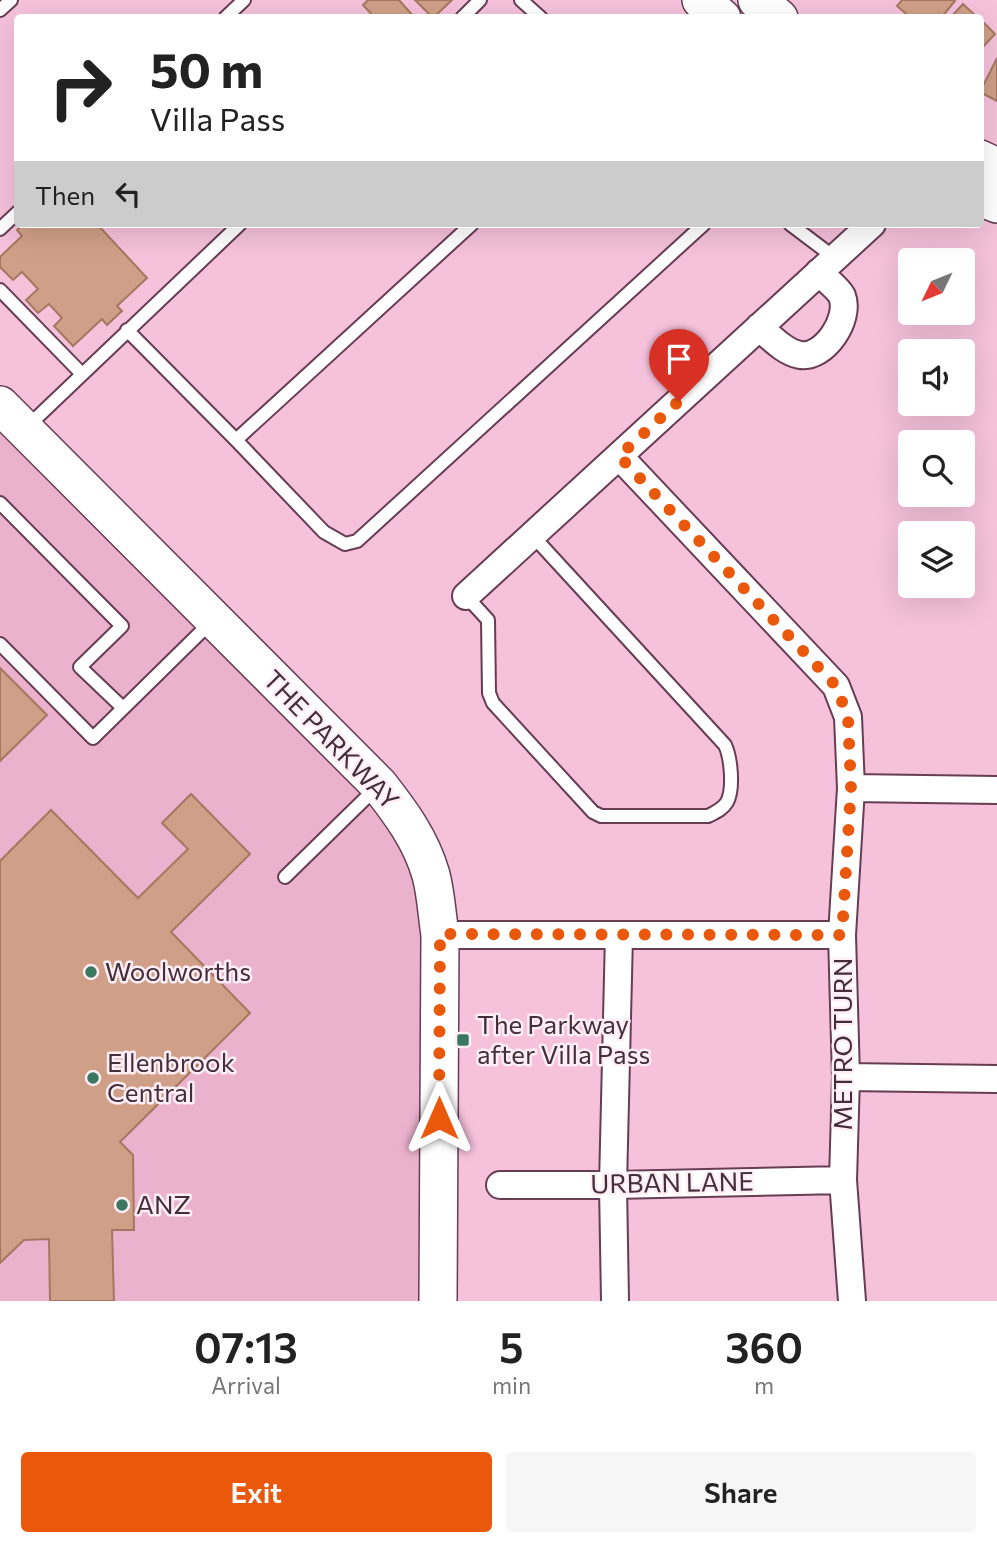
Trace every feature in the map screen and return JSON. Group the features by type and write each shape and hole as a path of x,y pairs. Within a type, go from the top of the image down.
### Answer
{"street":[{"path":"701,0 717,14"},
{"path":"757,0 774,14"},
{"path":"466,596 868,228"},
{"path":"759,327 783,348 800,355 815,353 836,332 843,315 842,296 827,265"},
{"name":"THE PARKWAY","path":"12,417 379,785 411,827 423,850 432,877 440,934 438,1301"},
{"name":"METRO TURN","path":"619,456 836,686 848,717 851,788 842,935 846,1077 843,1180 852,1301"},
{"path":"851,788 997,789"},
{"path":"440,934 842,935"},
{"path":"615,1301 613,1185 620,935"},
{"path":"846,1077 997,1079"},
{"name":"URBAN LANE","path":"500,1185 843,1180"}],"lane":[{"path":"0,10 11,0"},
{"path":"229,14 244,0"},
{"path":"466,14 480,0"},
{"path":"521,0 537,14"},
{"path":"0,227 14,215"},
{"path":"12,417 82,373 236,228"},
{"path":"236,440 468,228"},
{"path":"127,330 324,532 345,544 357,541 700,228"},
{"path":"794,228 827,265"},
{"path":"0,290 82,373"},
{"path":"0,503 122,626 80,667 123,708"},
{"path":"466,596 488,620 489,693 493,703 593,812 601,816 708,816 721,809 728,800 731,769 730,755 725,745 532,536"},
{"path":"0,645 93,738 214,619"},
{"path":"285,877 379,785"}],"shaded area":[{"name":"Ellenbrook Central","path":"0,405 423,850 438,1301 0,1301"}],"building":[{"path":"368,0 399,0 411,14 371,14 363,5"},
{"path":"415,0 452,0 437,14 429,14"},
{"path":"902,0 955,1 944,14 906,14 897,6"},
{"path":"963,4 974,14 954,14"},
{"path":"984,23 995,34 984,46"},
{"path":"997,58 997,101 984,94 984,84"},
{"path":"101,228 147,278 117,306 122,311 107,325 102,319 73,346 54,326 62,318 49,304 38,313 26,300 38,289 22,272 13,280 0,267 0,257 22,236 17,230"},
{"path":"0,668 47,715 0,761"},
{"name":"Ellenbrook Central","path":"191,794 250,854 171,932 250,1013 120,1142 133,1155 134,1230 112,1230 114,1301 50,1301 49,1239 24,1240 0,1263 0,861 51,810 138,898 188,849 162,823"}],"place":[{"name":"Woolworths","path":"91,972"},
{"name":"The Parkway after Villa Pass","path":"463,1040"},
{"name":"Ellenbrook Central","path":"93,1078"},
{"name":"ANZ","path":"122,1205"}],"route":[{"path":"439,1118 440,934 842,935 851,788 848,717 836,686 619,456 679,401"}]}
